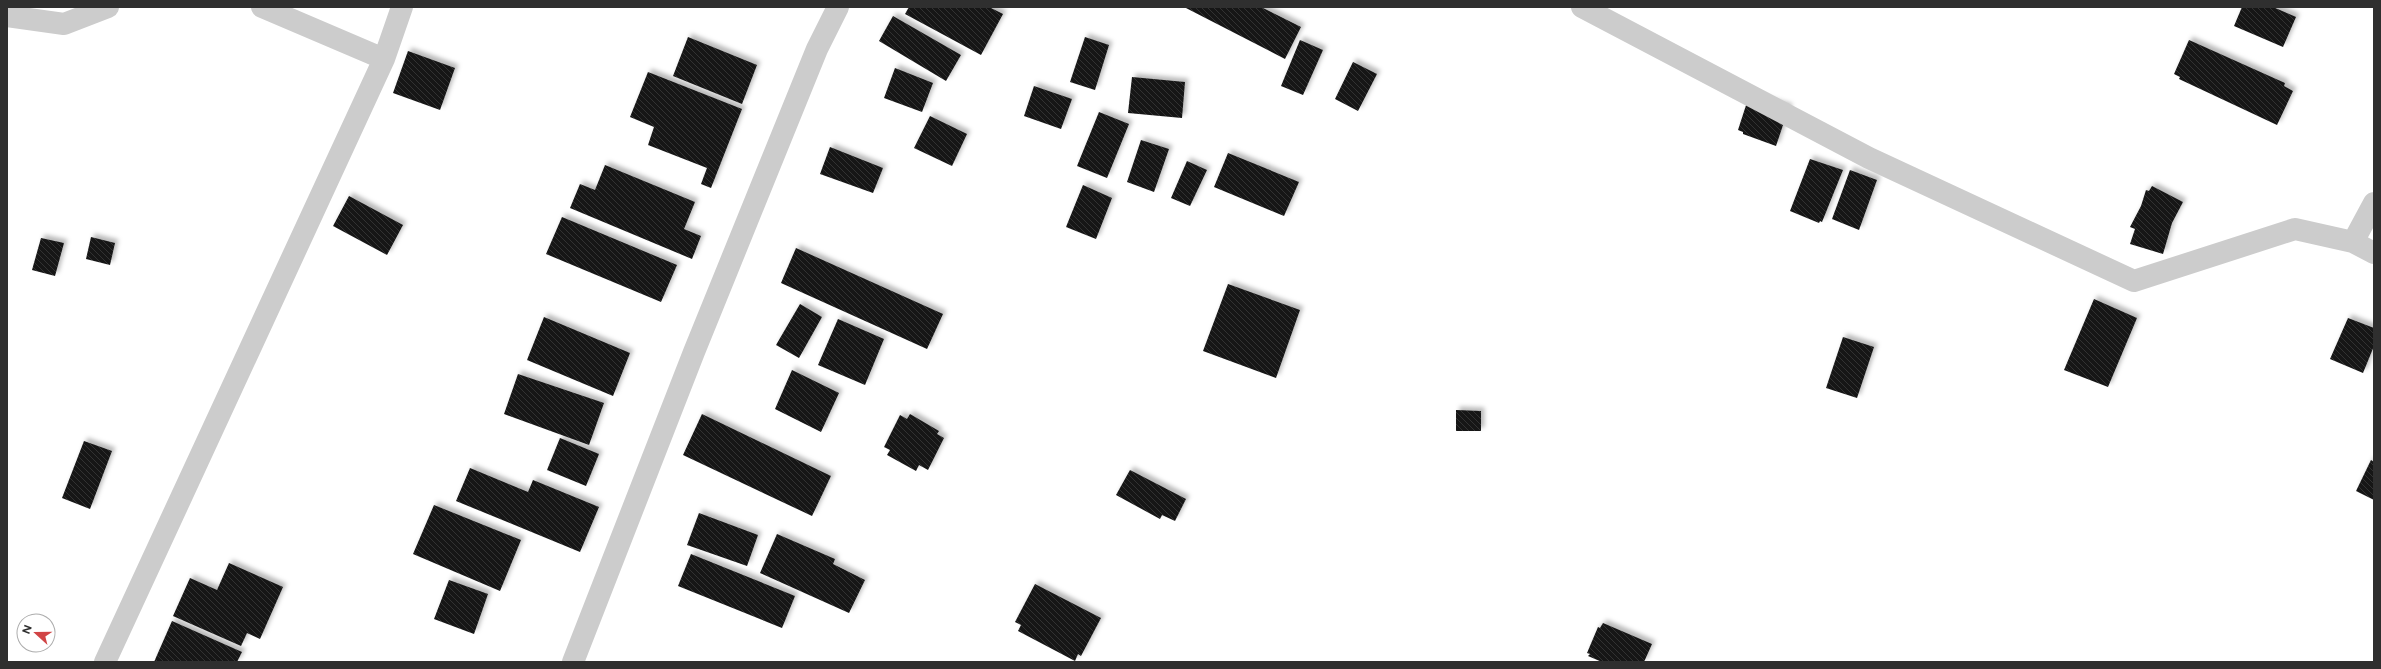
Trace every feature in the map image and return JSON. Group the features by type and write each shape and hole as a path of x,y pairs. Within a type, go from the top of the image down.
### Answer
{"street":[{"path":"7,16 64,24 108,7"},
{"path":"262,7 384,60"},
{"path":"105,662 384,60 402,7"},
{"path":"573,662 694,352 805,79 838,7"},
{"path":"1582,7 1614,14 1869,158 2134,281 2295,229 2353,242 2374,253"},
{"path":"2353,242 2374,203"}],"building":[{"path":"909,7 989,7 1003,14 981,55 905,14"},
{"path":"1184,7 1261,7 1301,27 1285,59"},
{"path":"2242,7 2273,7 2296,17 2283,47 2234,26"},
{"path":"893,16 961,55 946,81 879,41"},
{"path":"688,37 757,65 742,104 673,76"},
{"path":"1085,37 1109,45 1095,90 1070,82"},
{"path":"1300,40 1323,50 1303,95 1281,86"},
{"path":"2189,40 2285,83 2284,86 2293,91 2277,125 2179,79 2180,77 2174,74"},
{"path":"408,51 455,68 440,110 393,93"},
{"path":"1353,62 1377,74 1358,111 1335,99"},
{"path":"895,68 933,83 922,112 884,98"},
{"path":"648,72 742,109 711,188 701,184 707,168 648,145 654,127 630,117"},
{"path":"1132,77 1185,82 1182,118 1128,113"},
{"path":"1034,86 1072,99 1061,129 1024,116"},
{"path":"1749,96 1789,107 1776,146 1743,134 1743,132 1738,130"},
{"path":"1099,112 1129,124 1107,178 1077,166"},
{"path":"930,116 967,134 952,166 914,148"},
{"path":"1141,140 1169,149 1154,192 1127,182"},
{"path":"830,147 883,168 873,193 820,174"},
{"path":"1228,153 1299,182 1284,216 1214,187"},
{"path":"1810,159 1843,170 1822,222 1820,221 1819,223 1790,211"},
{"path":"1187,161 1207,170 1190,206 1171,198"},
{"path":"605,165 695,202 684,229 701,236 692,259 570,208 580,184 595,190"},
{"path":"1850,170 1877,180 1859,230 1832,219"},
{"path":"1083,185 1112,198 1096,239 1066,227"},
{"path":"2152,186 2183,202 2172,223 2163,254 2130,244 2135,229 2130,227 2141,206 2146,190 2149,191"},
{"path":"349,196 403,225 387,255 333,226"},
{"path":"562,217 677,265 661,302 546,254"},
{"path":"91,237 115,243 110,265 86,259"},
{"path":"41,238 64,243 55,276 32,270"},
{"path":"796,248 943,314 927,349 781,283"},
{"path":"1228,284 1300,310 1276,378 1203,351"},
{"path":"2094,299 2137,318 2108,387 2064,370"},
{"path":"800,304 822,317 799,358 776,345"},
{"path":"544,317 630,353 613,396 527,360"},
{"path":"2348,318 2374,328 2374,346 2363,373 2330,359"},
{"path":"838,319 884,339 865,385 818,365"},
{"path":"1843,337 1874,347 1857,398 1826,388"},
{"path":"792,370 839,393 821,432 775,409"},
{"path":"518,374 604,403 589,445 504,414"},
{"path":"1456,410 1481,411 1481,431 1456,431"},
{"path":"702,414 831,476 812,516 683,455"},
{"path":"910,414 939,431 937,434 944,438 928,470 919,465 916,471 887,455 890,450 884,447 900,415 907,419"},
{"path":"560,438 599,454 586,486 547,470"},
{"path":"84,441 112,451 90,509 62,498"},
{"path":"2371,460 2374,462 2374,500 2356,491"},
{"path":"470,468 528,492 533,480 599,507 580,552 456,501"},
{"path":"1130,470 1186,499 1175,521 1162,515 1160,519 1116,495"},
{"path":"434,505 521,540 500,591 413,554"},
{"path":"699,513 758,535 747,566 687,545"},
{"path":"777,534 835,559 833,564 865,580 849,613 760,573"},
{"path":"691,554 795,596 782,628 678,586"},
{"path":"229,563 283,587 260,639 247,633 241,646 173,616 190,578 217,590"},
{"path":"449,580 488,594 474,634 434,619"},
{"path":"1035,584 1101,618 1081,656 1078,654 1075,661 1018,631 1021,625 1015,622"},
{"path":"172,621 242,652 237,662 154,662"},
{"path":"1603,623 1652,644 1644,662 1602,662 1588,656 1590,654 1587,653 1598,627 1600,628"}]}
